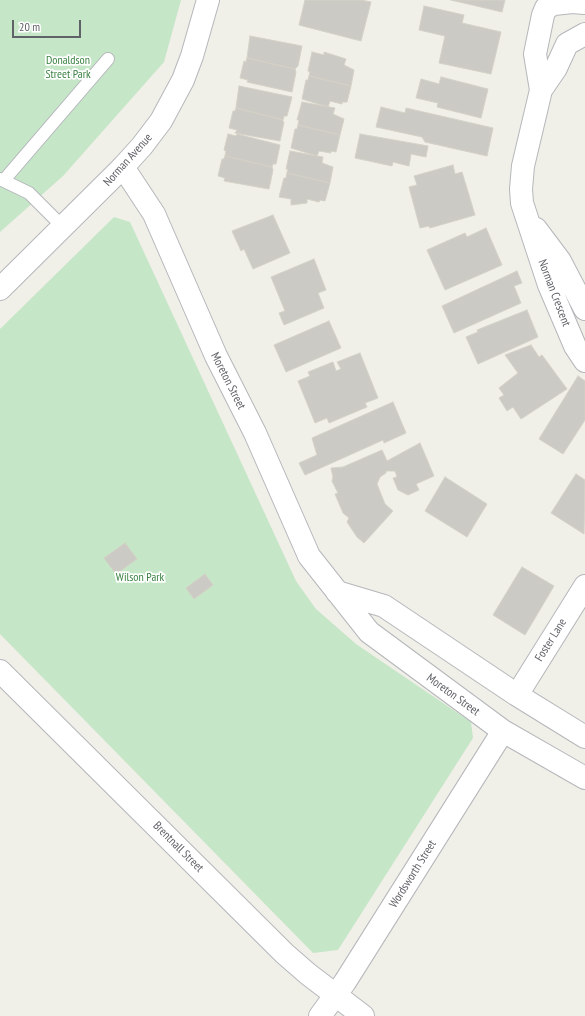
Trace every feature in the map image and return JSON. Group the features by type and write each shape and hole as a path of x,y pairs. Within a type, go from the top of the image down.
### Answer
{"street":[{"name":"Norman Avenue","path":"0,289 123,167 142,146 172,102 192,56 208,0"},
{"name":"Norman Crescent","path":"541,90 536,66 536,47 545,11 550,5 556,2 585,3"},
{"name":"Norman Crescent","path":"585,34 567,44 556,68 541,90 522,179 522,199 549,285 575,346 585,360"},
{"name":"Moreton Street","path":"123,167 154,214 216,356 255,433 309,556 369,632 503,731 585,778"},
{"name":"Norman Crescent","path":"530,222 560,261 585,309"},
{"name":"Foster Lane","path":"517,694 585,586"},
{"path":"337,592 384,606 585,737"},
{"name":"Brentnall Street","path":"0,671 285,954 335,996 363,1016"},
{"name":"Wordsworth Street","path":"320,1016 335,996 503,731"}],"lane":[{"path":"62,226 29,193 2,179 108,59"}],"green space":[{"name":"Donaldson Street Park","path":"0,0 181,0 164,62 63,176 0,232"},
{"name":"Wilson Park","path":"114,217 130,222 296,581 316,609 356,644 471,722 473,738 338,950 313,953 0,634 0,329"}],"building":[{"path":"305,0 361,0 371,2 361,41 299,25"},
{"path":"451,0 505,0 502,12"},
{"path":"424,6 464,15 462,23 501,32 491,74 439,63 445,36 419,30"},
{"path":"250,36 302,46 298,66 295,69 247,58"},
{"path":"312,52 324,55 324,52 346,59 344,65 354,70 351,86 309,76 310,72 308,71"},
{"path":"247,58 295,69 296,72 292,92 247,82 248,80 240,78 244,61 246,62"},
{"path":"309,76 351,86 347,102 342,102 342,104 330,101 328,107 302,99 306,80 308,80"},
{"path":"441,77 488,89 481,118 437,107 438,103 416,98 421,79 439,84"},
{"path":"239,86 292,97 287,116 284,116 283,120 236,108"},
{"path":"302,102 335,108 333,114 344,119 340,135 298,125 299,120 297,120"},
{"path":"381,107 405,113 406,108 493,128 487,156 425,142 422,137 376,127"},
{"path":"236,108 283,120 284,122 280,141 235,133 237,130 229,128 233,111 235,111"},
{"path":"298,125 340,135 336,152 331,151 331,153 319,151 317,156 291,148 295,129 297,129"},
{"path":"228,134 236,136 237,134 280,145 276,164 273,164 272,167 225,156 226,151 224,150"},
{"path":"360,134 428,146 426,157 411,154 409,166 393,162 392,166 355,158"},
{"path":"290,151 323,157 322,163 333,167 330,183 287,173 288,169 286,169"},
{"path":"225,156 272,167 273,170 269,189 224,181 225,178 218,176 222,159 224,159"},
{"path":"453,165 455,174 462,172 475,215 430,228 429,226 420,228 409,187 417,185 414,176"},
{"path":"287,173 330,183 325,201 320,200 319,202 307,199 307,203 291,205 291,199 279,197 284,178 286,178"},
{"path":"273,215 290,253 253,269 244,249 241,251 232,231"},
{"path":"486,228 502,265 445,290 427,250 465,233 467,237"},
{"path":"314,259 326,290 318,293 324,308 284,325 279,313 285,311 271,277"},
{"path":"517,271 522,283 514,286 521,303 454,333 442,306"},
{"path":"527,310 538,337 478,364 466,337 478,332 477,330"},
{"path":"329,321 341,348 286,372 274,345"},
{"path":"531,345 539,357 542,355 567,389 521,419 513,407 507,411 499,398 504,395 499,388 518,373 505,355"},
{"path":"360,353 378,398 365,403 367,407 329,423 327,418 315,423 298,381 310,376 308,372 333,362 336,371 341,369 337,362"},
{"path":"578,376 585,381 585,420 563,454 539,439"},
{"path":"393,402 406,433 384,443 383,440 305,475 299,463 317,455 312,438"},
{"path":"420,443 434,476 416,484 419,490 408,495 398,490 393,478 397,477 395,471 386,471 386,473 380,477 377,484 385,504 393,511 364,543 357,537 347,522 349,518 343,513 335,494 338,493 332,481 333,477 331,468 343,467 382,450 387,461"},
{"path":"576,474 585,480 584,534 551,513"},
{"path":"445,477 487,504 467,537 425,511"},
{"path":"125,543 137,559 116,574 104,558"},
{"path":"522,567 554,586 525,635 493,615"},
{"path":"205,574 213,585 194,599 186,588"}]}
